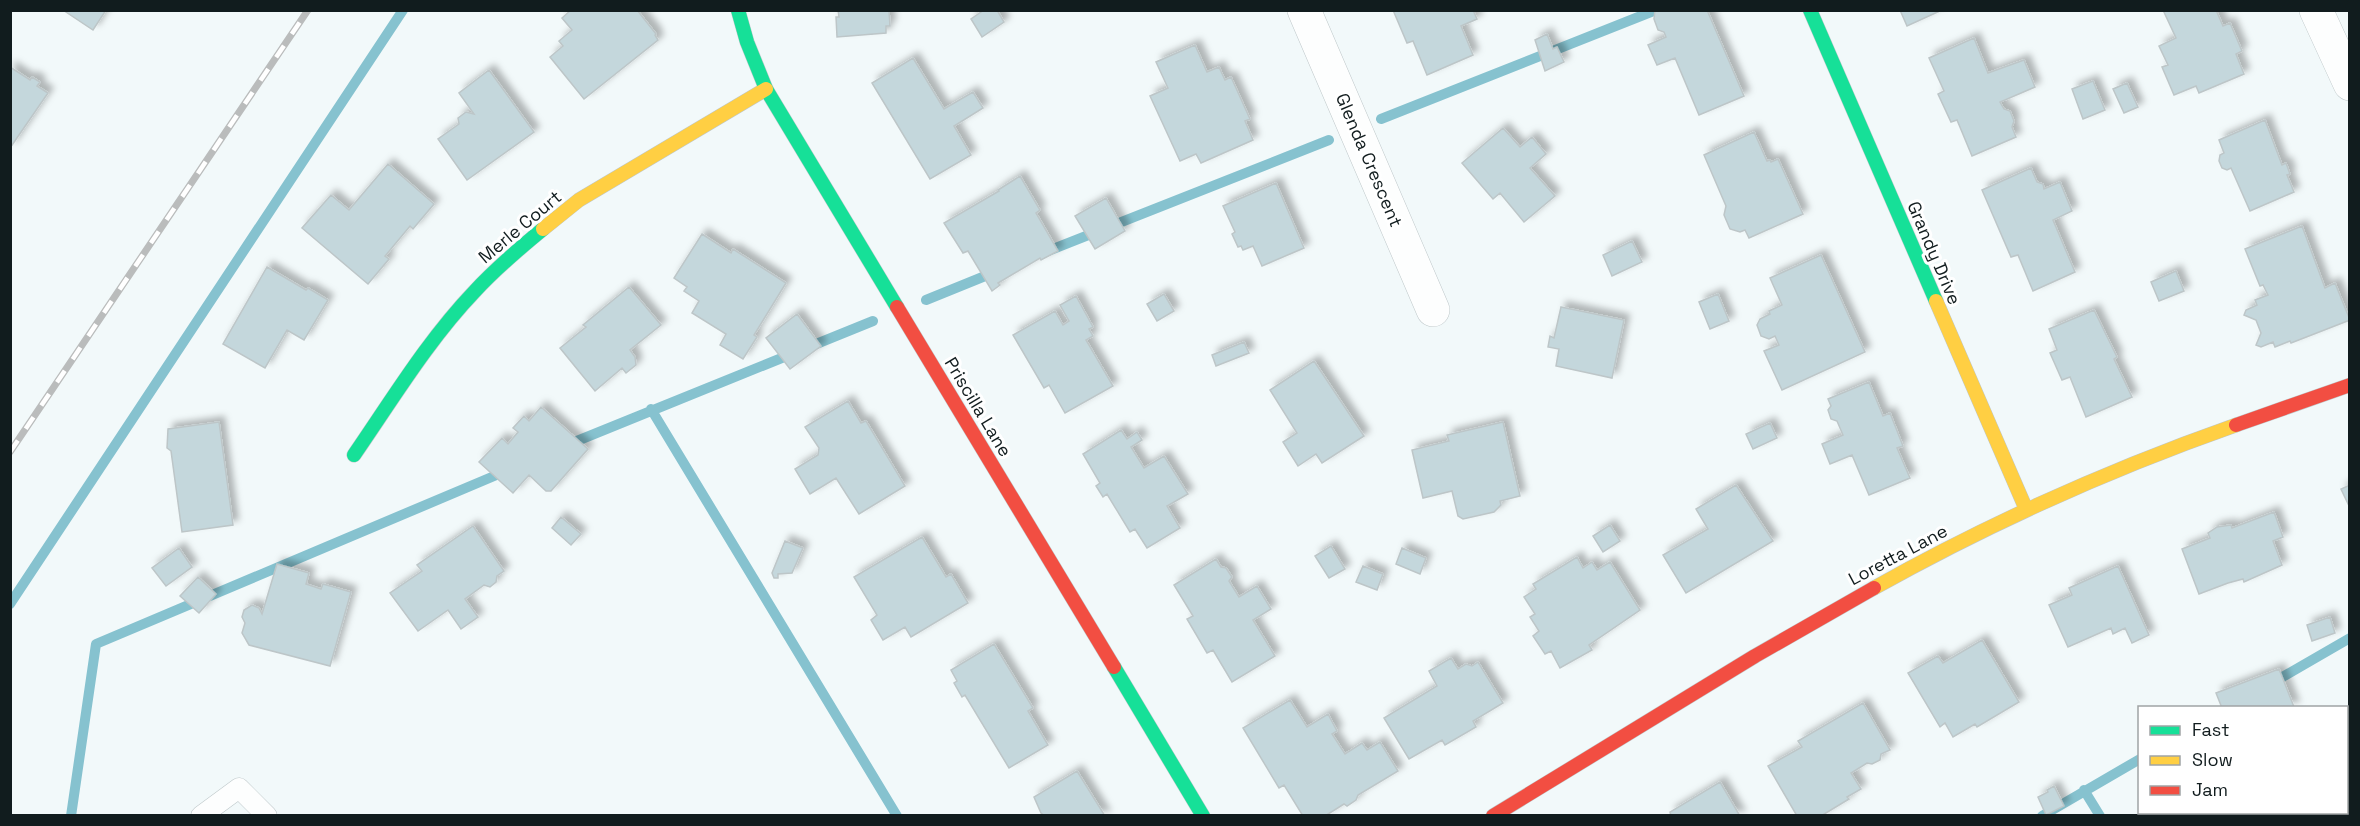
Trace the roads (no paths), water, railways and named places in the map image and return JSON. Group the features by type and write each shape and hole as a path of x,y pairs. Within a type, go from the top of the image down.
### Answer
{"street":[{"name":"Priscilla Lane","path":"738,10 747,42 766,89 1203,816"},
{"name":"Glenda Crescent","path":"1304,10 1433,310"},
{"name":"Grandy Drive","path":"1810,10 2026,509"},
{"path":"2316,10 2349,84"},
{"name":"Merle Court","path":"354,455 430,344 474,291 516,250 579,200 766,89"},
{"name":"Loretta Lane","path":"1493,816 1878,585 2026,509 2200,437 2349,385"}],"lane":[{"path":"201,816 239,788 267,816"}],"waterway":[{"path":"10,604 403,10"},
{"path":"1381,119 1656,10"},
{"path":"1043,253 1329,140"},
{"path":"926,300 995,272"},
{"path":"567,445 873,321"},
{"path":"651,409 897,816"},
{"path":"71,816 96,644 506,471"},
{"path":"2272,683 2350,638"},
{"path":"2042,816 2138,760"},
{"path":"2084,790 2100,816"}],"railway":[{"path":"10,452 308,10"}]}
